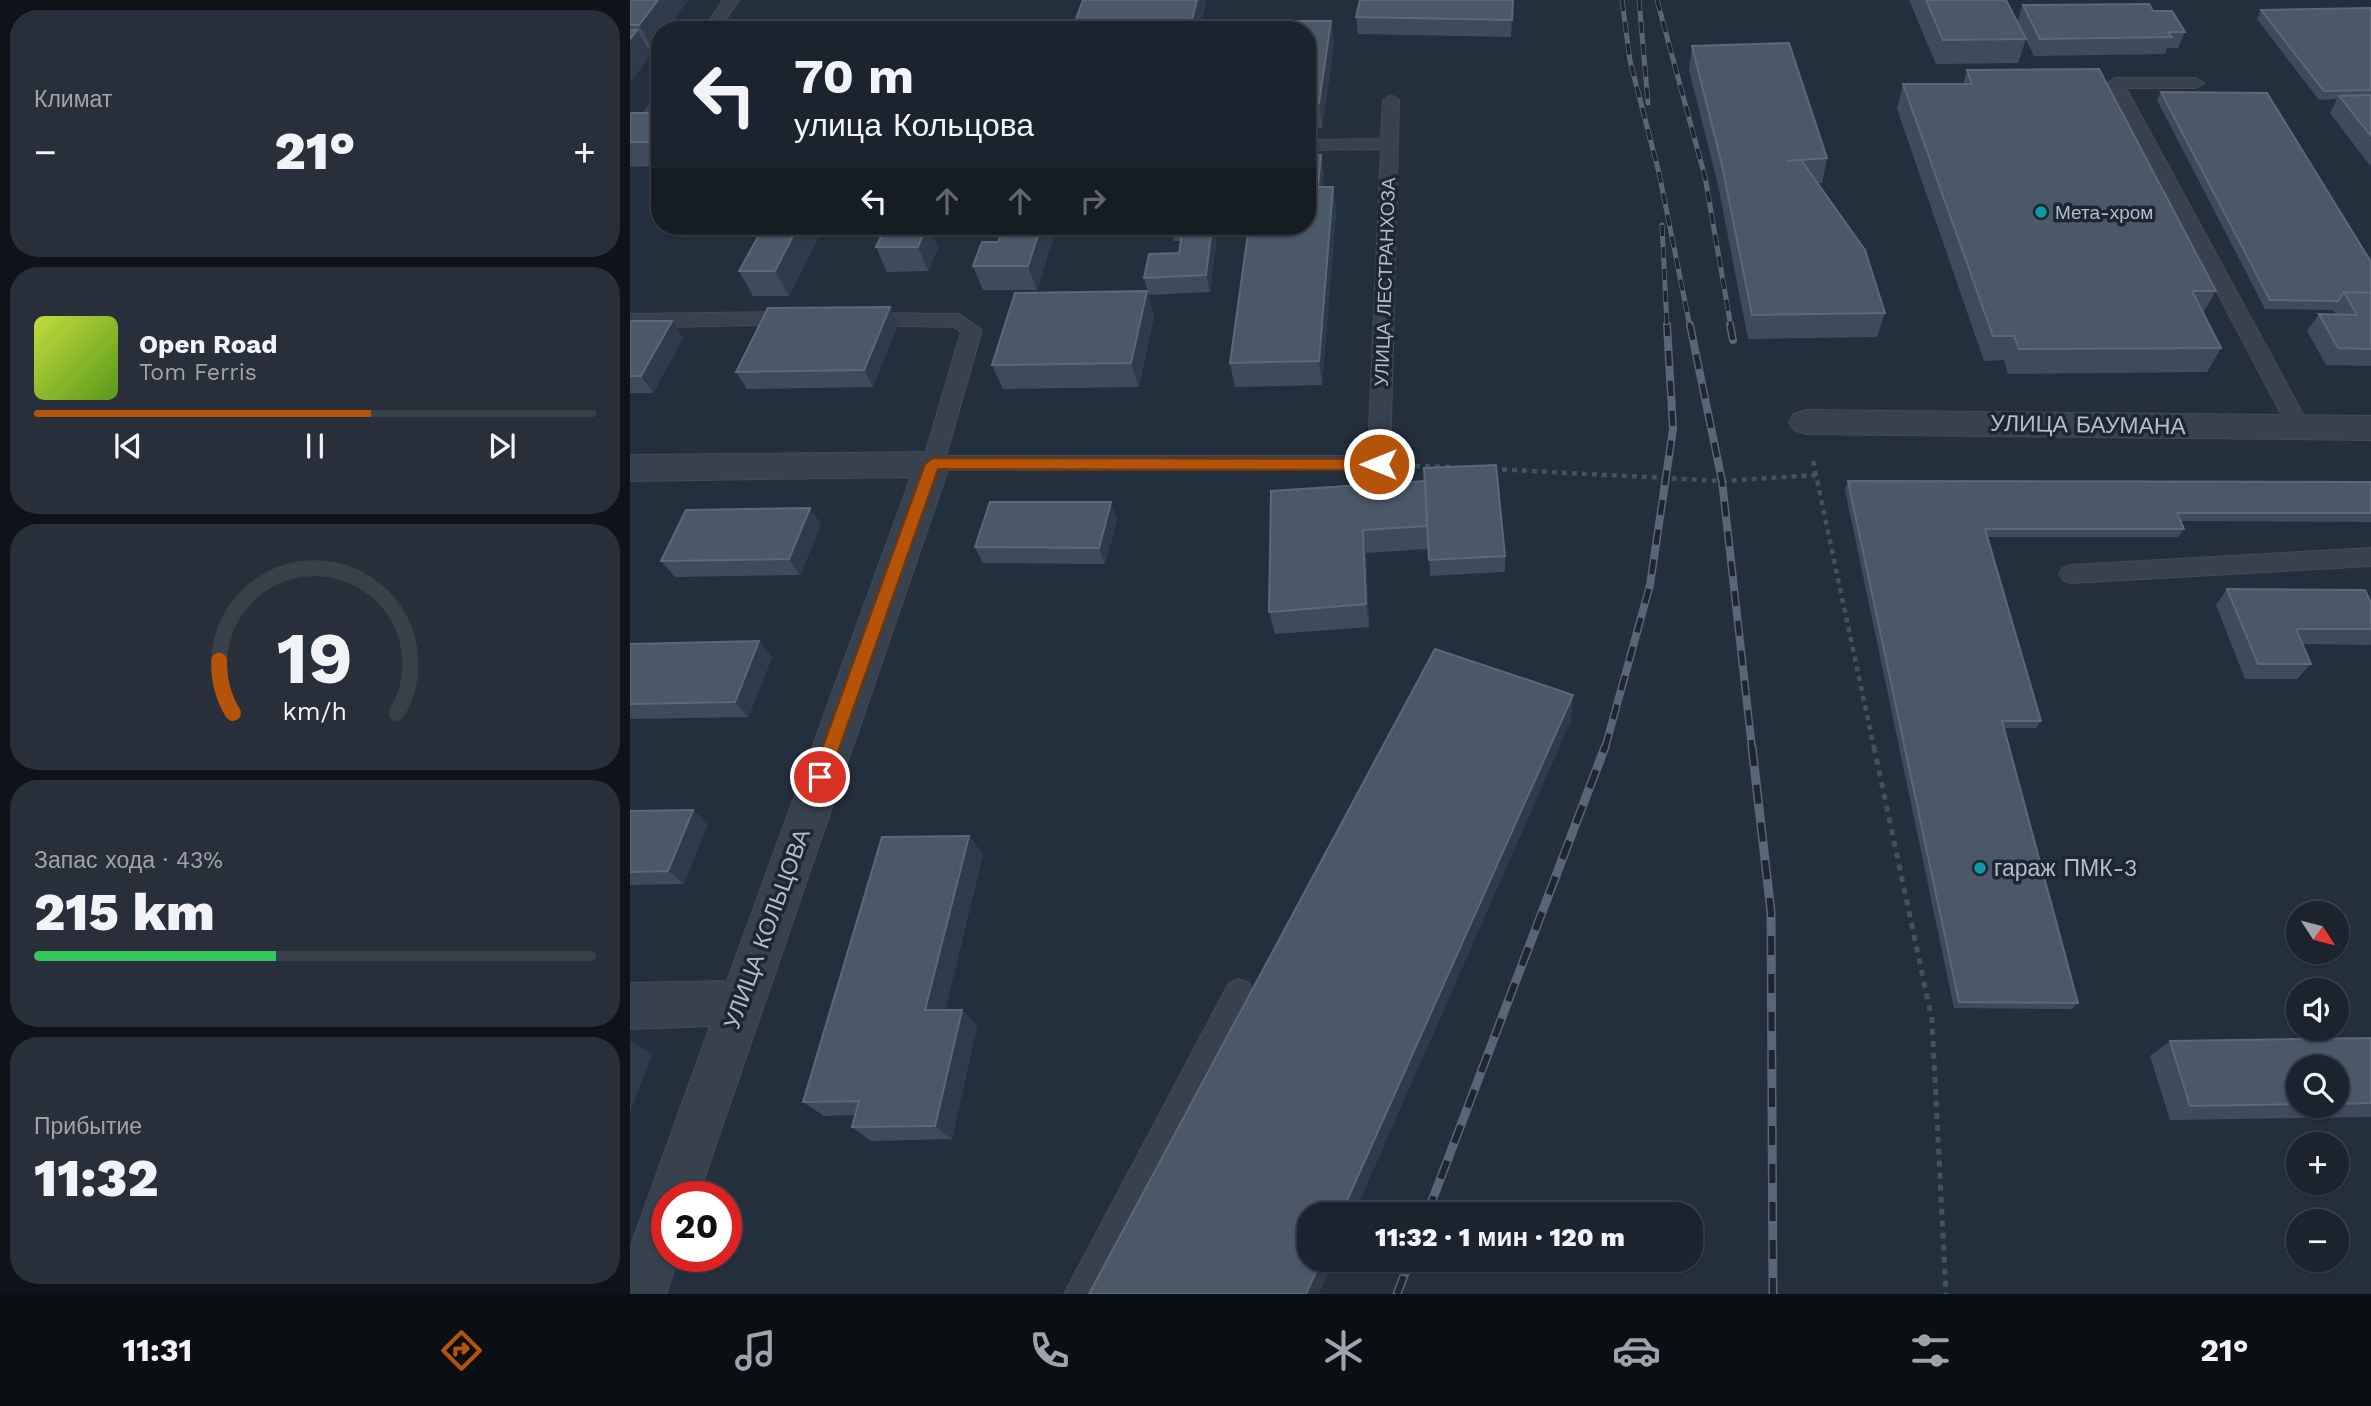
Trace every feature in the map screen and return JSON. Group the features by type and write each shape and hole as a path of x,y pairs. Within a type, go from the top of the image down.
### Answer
{"street":[{"name":"УЛИЦА БАУМАНА","path":"1806,422 2371,428"},
{"path":"630,468 933,464"},
{"name":"УЛИЦА КОЛЬЦОВА","path":"679,1181 933,464"},
{"path":"630,1006 740,1003"},
{"path":"640,1294 651,1262"}],"lane":[{"path":"716,21 731,0"},
{"path":"2196,83 2115,83 2299,427"},
{"name":"УЛИЦА ЛЕСТРАНХОЗА","path":"1379,464 1391,100"},
{"path":"1316,145 1389,145"},
{"path":"847,318 915,317 959,321 972,331 933,464 1379,464"},
{"path":"630,321 820,318"},
{"path":"2071,574 2371,558"},
{"path":"1081,1294 1239,993"}],"path":[{"path":"1379,464 1461,468"},
{"path":"1489,469 1722,481 1816,475 1931,1020 1946,1294"}],"building":[{"path":"630,0 658,0 639,25 630,25"},
{"path":"1083,0 1197,0 1191,21 1075,21"},
{"path":"1360,0 1513,0 1512,20 1356,17"},
{"path":"1926,0 2006,0 2026,39 1943,40"},
{"path":"2149,4 2153,11 2172,11 2185,32 2168,32 2172,37 2040,39 2023,5"},
{"path":"2371,8 2371,90 2324,91 2261,10"},
{"path":"1316,21 1331,21 1319,103 1316,103"},
{"path":"630,30 637,30 630,39"},
{"path":"1789,43 1827,158 1786,161 1801,160 1865,250 1885,313 1752,315 1721,161 1692,46"},
{"name":"Мета-хром","path":"2099,69 2216,291 2192,291 2221,348 2019,349 2014,336 1993,336 1903,84 1972,84 1967,70"},
{"path":"2161,92 2267,93 2371,262 2371,293 2344,292 2338,301 2270,300"},
{"path":"2371,95 2371,136 2339,96"},
{"path":"630,113 651,113 651,142 630,142"},
{"path":"1316,155 1321,155 1318,187 1316,187"},
{"path":"1316,187 1333,187 1319,361 1230,363 1248,235 1316,235"},
{"path":"759,235 793,235 775,271 739,271"},
{"path":"882,235 923,235 918,247 876,247"},
{"path":"1001,235 1038,235 1028,266 973,266 982,242 998,242"},
{"path":"1182,235 1211,235 1206,275 1144,278 1149,254 1179,253"},
{"path":"1147,291 1131,363 992,365 1015,293"},
{"path":"2344,292 2371,293 2371,349 2338,348 2319,314 2357,315"},
{"path":"890,307 864,370 736,372 768,308"},
{"path":"630,321 672,321 641,376 630,376"},
{"path":"1496,465 1505,556 1429,560 1424,468"},
{"path":"1425,481 1427,526 1363,530 1366,604 1269,612 1271,491"},
{"name":"гараж ПМК-3","path":"1848,481 2371,482 2371,513 2177,513 2184,529 1985,529 2041,721 2002,721 2078,1003 1959,1002"},
{"path":"990,502 1111,502 1099,548 975,547"},
{"path":"810,508 789,559 661,561 686,510"},
{"path":"2227,589 2365,590 2371,603 2371,629 2296,629 2311,664 2258,664"},
{"path":"759,641 735,702 630,704 630,644"},
{"path":"1435,649 1573,695 1346,1202 1297,1202 1297,1272 1316,1272 1306,1294 1089,1294"},
{"path":"693,810 668,871 630,872 630,811"},
{"path":"969,836 925,1010 962,1010 935,1126 852,1127 859,1101 803,1102 882,837"},
{"path":"2349,1038 2371,1038 2371,1103 2349,1104 2349,1055 2286,1055 2286,1104 2190,1106 2170,1041 2349,1041"}],"railway":[{"path":"1622,0 1630,61 1659,173 1690,327"},
{"path":"1639,0 1648,103"},
{"path":"1657,0 1705,177 1731,327"},
{"path":"1662,225 1667,327"},
{"path":"1605,748 1650,585 1673,429 1667,325"},
{"path":"1690,325 1722,481 1752,748"},
{"path":"1730,325 1733,340"},
{"path":"1432,1202 1605,747"},
{"path":"1752,747 1771,912 1773,1294"},
{"path":"1397,1294 1405,1272"}],"place":[{"name":"Мета-хром","path":"2041,212"},
{"name":"гараж ПМК-3","path":"1980,868"}],"route":[{"path":"820,777 933,464 1379,464"}]}
